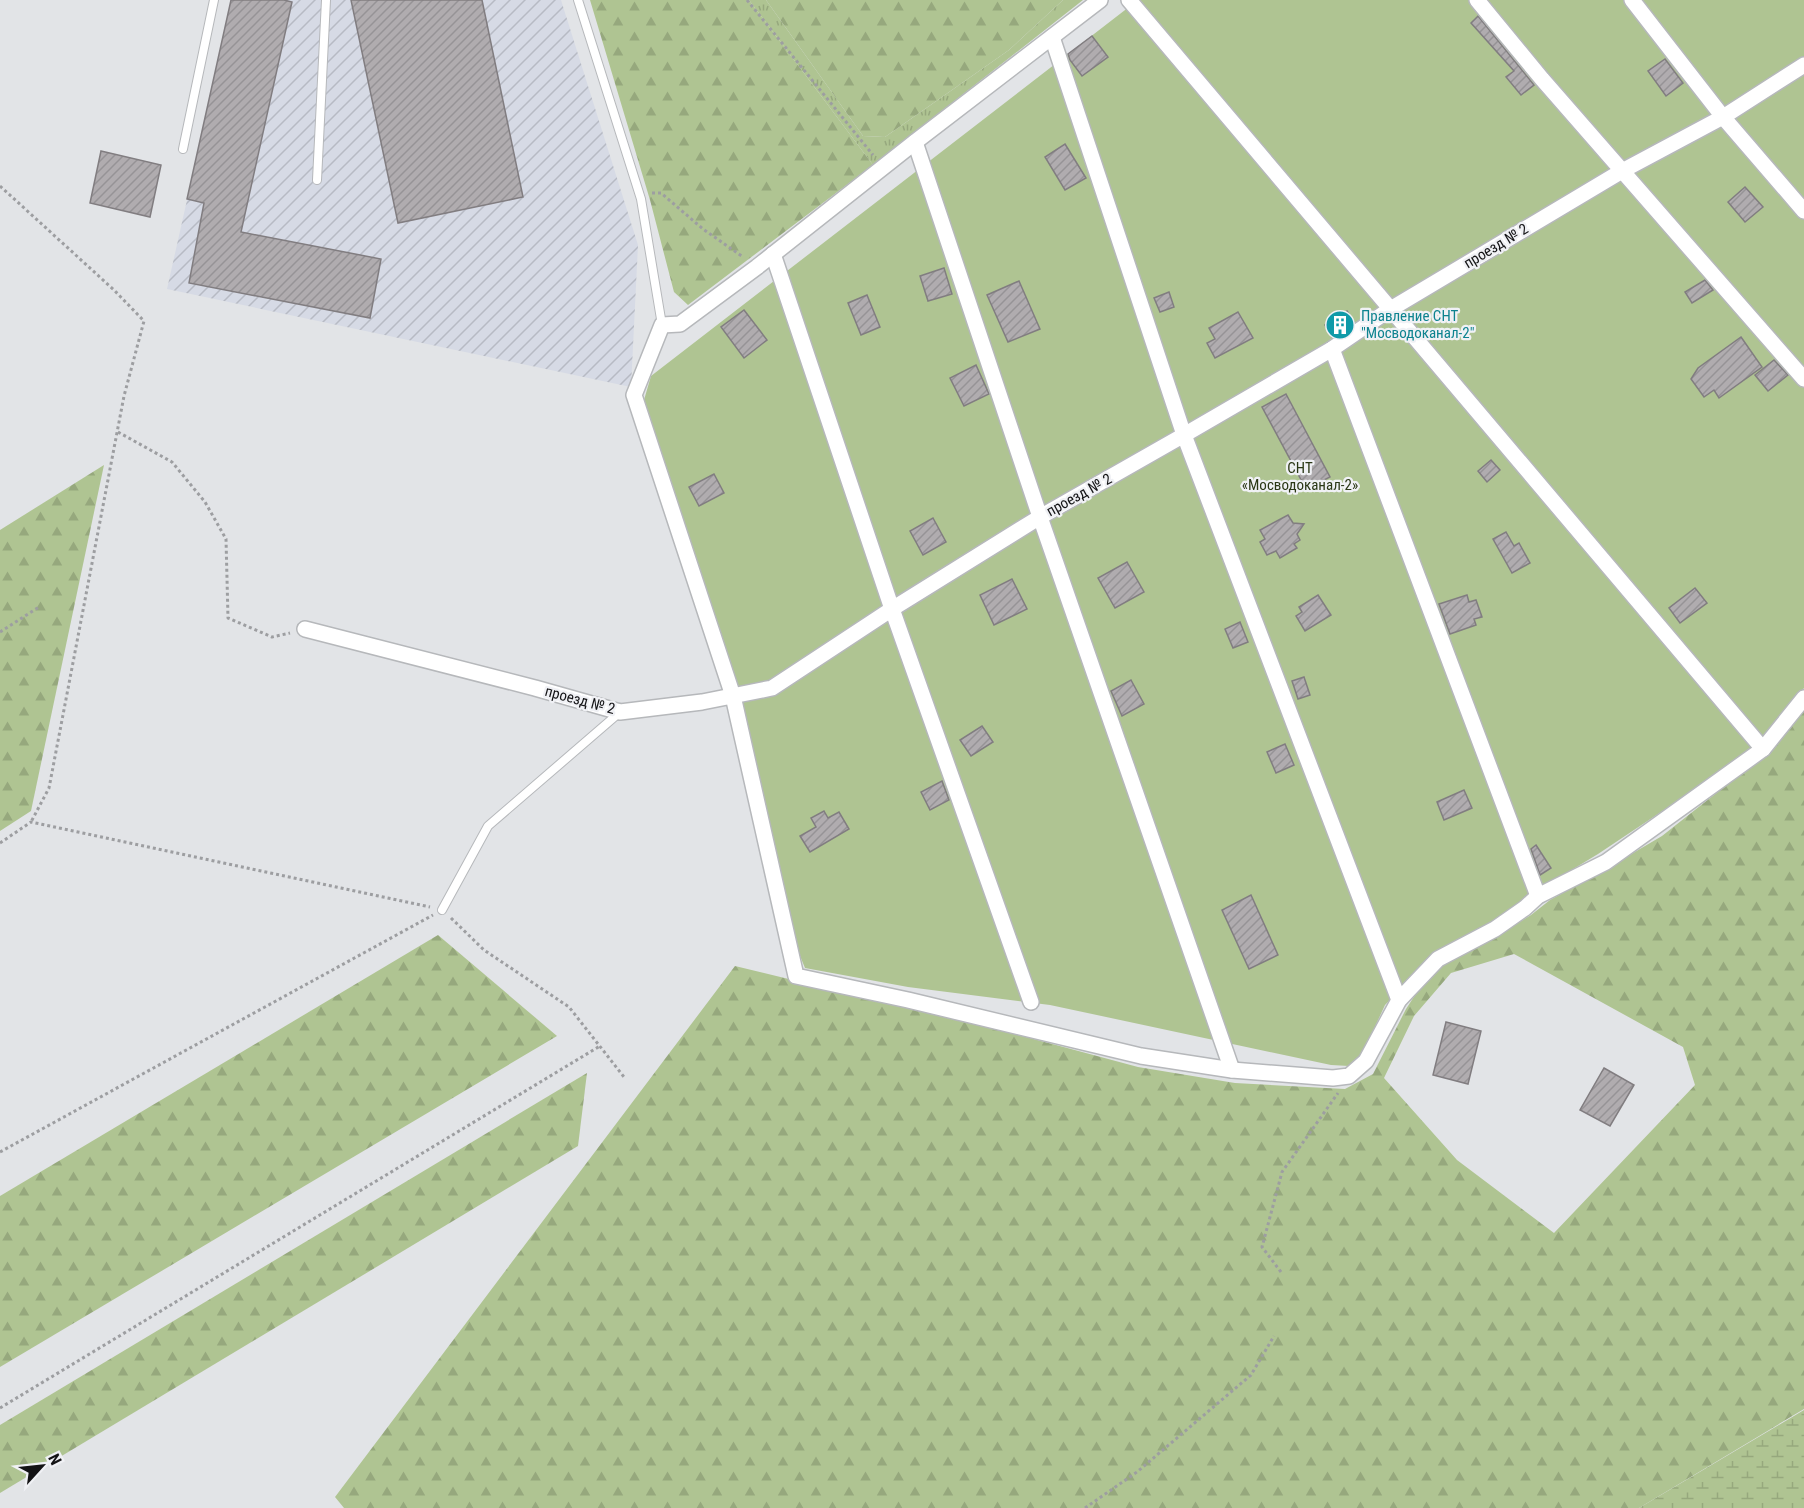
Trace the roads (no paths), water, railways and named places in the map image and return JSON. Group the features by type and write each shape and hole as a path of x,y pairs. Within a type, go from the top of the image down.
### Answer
{"street":[{"path":"1100,0 757,267 680,324 662,325 634,395 733,696 796,976 908,1000 1141,1056 1232,1071 1333,1078 1349,1076 1366,1061 1399,1000 1438,959 1495,929 1538,896 1606,862 1763,749 1804,698"},
{"path":"1129,0 1763,749"},
{"path":"1478,0 1542,78 1804,379"},
{"path":"1632,0 1723,117 1804,211"},
{"path":"1052,37 1184,435 1399,1000"},
{"name":"проезд № 2","path":"305,629 536,688 620,712 702,702 772,688 892,609 1040,517 1332,349 1389,309 1623,171 1723,117 1804,65"},
{"path":"915,142 1040,517 1232,1071"},
{"path":"773,254 892,609 1031,1002"},
{"path":"1332,349 1538,896"}],"lane":[{"path":"183,149 214,0"},
{"path":"317,180 326,0"},
{"path":"578,0 638,192 662,325"},
{"path":"442,910 488,826 620,712"}],"place":[{"name":"Правление СНТ \"Мосводоканал-2\"","path":"1340,325"}],"park label":[{"name":"СНТ «Мосводоканал-2»","path":"1300,476"}]}
